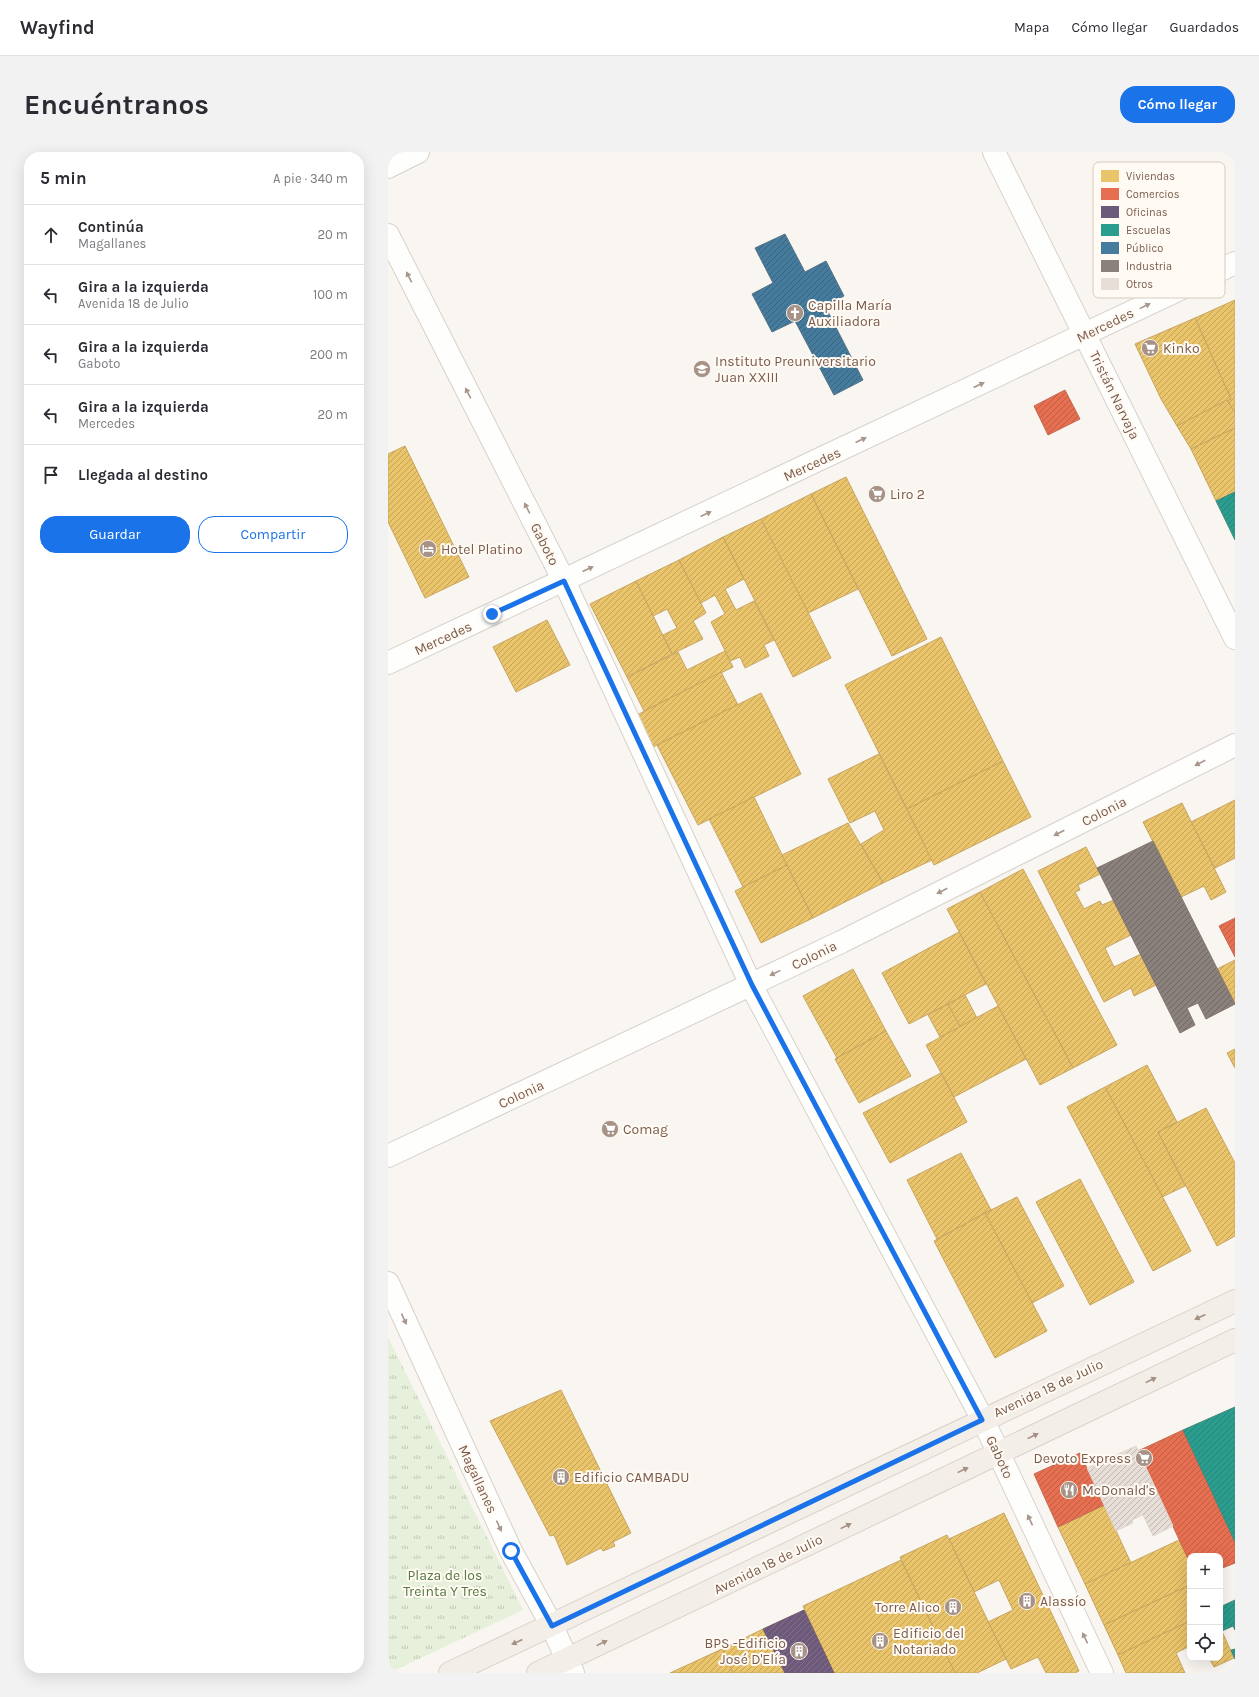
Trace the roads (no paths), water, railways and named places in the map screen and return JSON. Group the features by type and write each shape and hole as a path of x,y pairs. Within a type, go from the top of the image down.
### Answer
{"main road":[{"name":"Avenida 18 de Julio","path":"450,1673 552,1626 1235,1300"},
{"name":"Avenida 18 de Julio","path":"538,1673 570,1666 998,1453 1235,1340"}],"street":[{"path":"388,167 418,152"},
{"name":"Tristán Narvaja","path":"994,152 1235,638"},
{"name":"Gaboto","path":"388,235 564,581 752,985 982,1420 1102,1673"},
{"name":"Mercedes","path":"1225,268 1235,263"},
{"name":"Mercedes","path":"388,663 1161,298"},
{"name":"Colonia","path":"388,1156 752,985 1235,745"},
{"name":"Magallanes","path":"388,1283 511,1551 552,1626 570,1666"}],"place":[{"name":"Capilla María Auxiliadora","path":"795,313"},
{"name":"Kinko","path":"1150,348"},
{"name":"Instituto Preuniversitario Juan XXIII","path":"702,369"},
{"name":"Liro 2","path":"877,494"},
{"name":"Hotel Platino","path":"428,549"},
{"name":"Comag","path":"610,1129"},
{"name":"Devoto Express","path":"1144,1458"},
{"name":"Edificio CAMBADU","path":"561,1477"},
{"name":"McDonald's","path":"1069,1490"},
{"name":"Alassío","path":"1027,1601"},
{"name":"Torre Alico","path":"953,1607"},
{"name":"Edificio del Notariado","path":"880,1641"},
{"name":"BPS -Edificio José D'Elía","path":"799,1651"}],"park label":[{"name":"Plaza de los Treinta Y Tres","path":"445,1584"}]}
